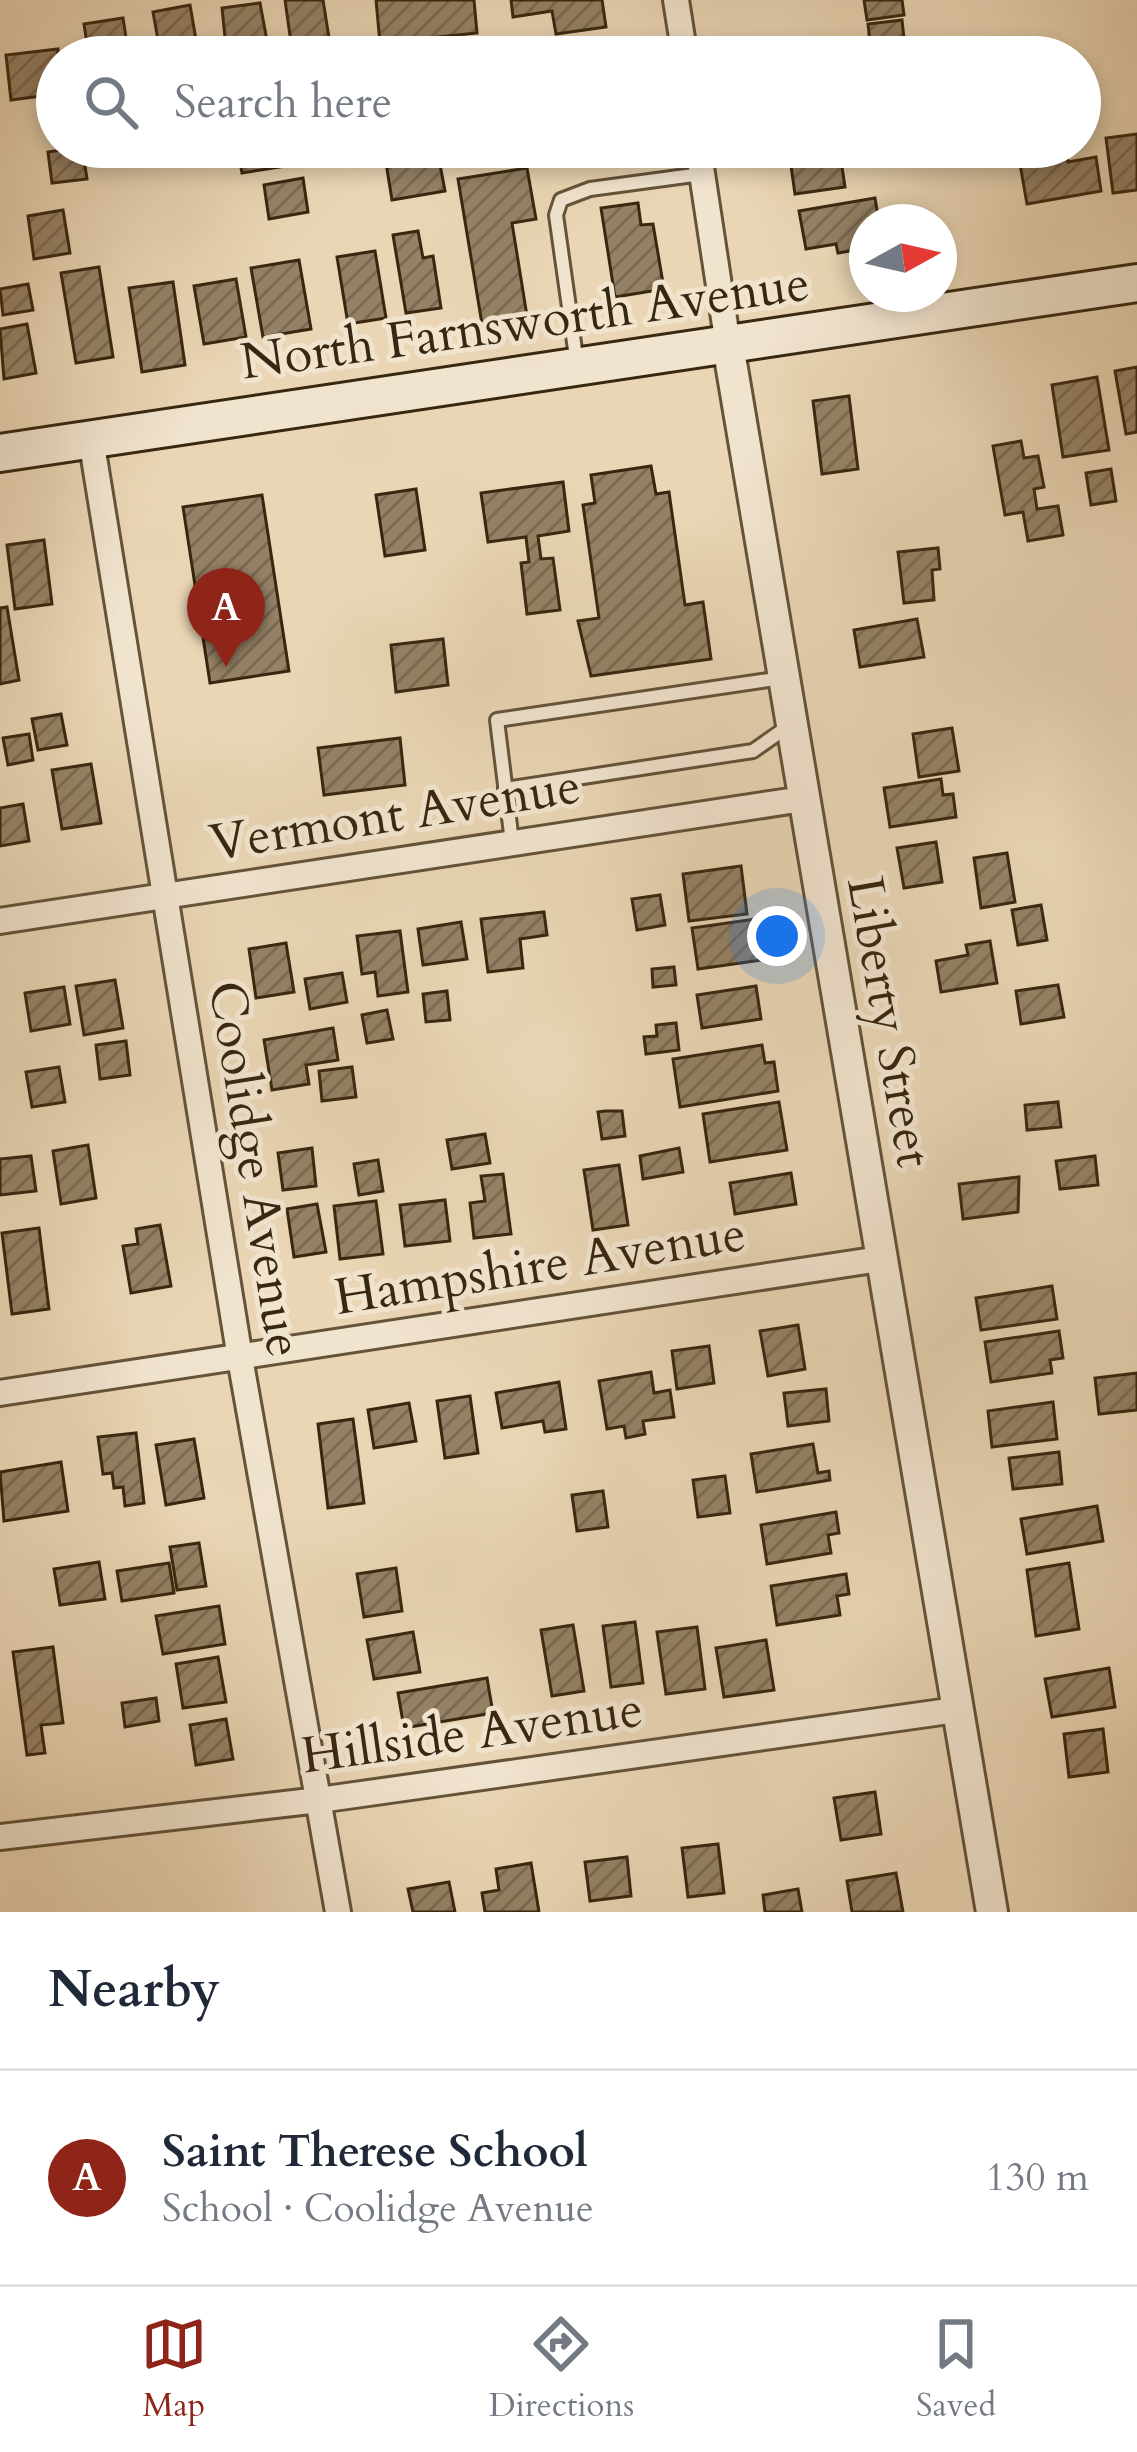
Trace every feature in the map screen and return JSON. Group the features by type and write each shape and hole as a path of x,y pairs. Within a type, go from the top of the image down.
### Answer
{"main road":[{"name":"North Farnsworth Avenue","path":"0,453 1137,283"}],"street":[{"path":"676,0 682,36"},
{"name":"Liberty Street","path":"701,168 992,1912"},
{"name":"Coolidge Avenue","path":"91,439 240,1358 338,1912"},
{"name":"Vermont Avenue","path":"0,921 803,799"},
{"name":"Hampshire Avenue","path":"0,1393 880,1259"},
{"name":"Hillside Avenue","path":"0,1838 320,1800 956,1710"}],"lane":[{"path":"578,367 556,215 561,200 590,189 702,174"},
{"path":"512,842 497,720 783,678"},
{"path":"506,789 753,751 791,724"}],"building":[{"path":"285,0 323,0 329,36 290,36"},
{"path":"376,0 474,0 477,33 379,36"},
{"path":"511,0 602,0 606,27 556,34 552,11 513,17"},
{"path":"864,0 902,0 904,15 867,20"},
{"path":"260,3 266,36 225,36 222,8"},
{"path":"190,5 195,36 157,36 153,12"},
{"path":"123,18 126,36 86,36 84,24"},
{"path":"902,20 904,36 869,36 868,24"},
{"path":"36,52 36,97 11,100 6,55"},
{"path":"1137,134 1137,190 1113,193 1106,138"},
{"path":"50,168 85,168 87,179 52,183"},
{"path":"387,168 441,168 445,191 392,200"},
{"path":"527,168 536,219 512,223 527,316 482,324 458,179"},
{"path":"791,168 842,168 845,187 795,194"},
{"path":"1021,168 1098,168 1101,191 1027,204"},
{"path":"303,178 308,212 269,219 264,185"},
{"path":"875,198 876,204 849,204 849,251 838,253 836,244 806,249 799,211"},
{"path":"638,203 641,225 653,224 664,289 615,297 601,208"},
{"path":"63,210 70,253 34,259 28,216"},
{"path":"418,231 423,258 433,256 441,308 406,313 393,235"},
{"path":"375,251 386,318 348,324 337,257"},
{"path":"299,260 311,329 263,337 251,268"},
{"path":"99,267 113,357 76,363 61,273"},
{"path":"236,279 246,337 204,344 194,286"},
{"path":"173,282 185,365 142,372 129,288"},
{"path":"28,284 33,310 3,315 0,289"},
{"path":"27,324 36,373 4,379 0,329"},
{"path":"1137,367 1137,432 1126,434 1115,371"},
{"path":"1097,377 1109,450 1063,457 1052,385"},
{"path":"849,396 858,469 822,474 813,401"},
{"path":"1021,441 1024,458 1038,456 1044,487 1034,489 1037,509 1058,506 1063,535 1028,541 1023,512 1005,515 993,446"},
{"path":"651,466 656,494 669,492 685,605 703,602 711,659 591,676 578,621 599,618 583,505 595,503 591,475"},
{"path":"1111,469 1116,501 1091,505 1086,473"},
{"path":"563,482 569,531 538,536 541,559 553,558 560,610 527,614 521,563 529,562 526,537 488,542 481,493"},
{"path":"416,489 425,550 385,556 376,495"},
{"path":"262,495 289,671 210,683 183,507"},
{"path":"44,540 52,604 15,609 7,545"},
{"path":"938,548 940,569 932,570 934,600 904,603 898,552"},
{"path":"7,607 19,680 0,684 0,608"},
{"path":"917,619 924,657 860,667 854,630"},
{"path":"443,639 448,685 396,692 391,645"},
{"path":"61,714 67,745 38,750 32,719"},
{"path":"952,728 959,771 919,777 913,734"},
{"path":"29,734 33,760 8,765 3,738"},
{"path":"400,738 405,785 324,795 318,748"},
{"path":"91,764 101,823 62,829 52,770"},
{"path":"941,779 943,795 953,794 956,817 890,827 884,788"},
{"path":"23,804 29,841 0,846 0,808"},
{"path":"936,842 942,882 904,888 897,848"},
{"path":"1007,853 1015,902 981,908 974,858"},
{"path":"741,866 747,914 689,921 683,874"},
{"path":"660,895 665,925 637,930 632,899"},
{"path":"1041,905 1047,940 1018,945 1012,910"},
{"path":"544,912 547,935 520,939 523,968 488,972 481,919"},
{"path":"756,919 762,960 698,969 692,928"},
{"path":"461,922 467,959 423,965 418,929"},
{"path":"400,931 408,992 378,996 375,972 362,974 357,936"},
{"path":"990,941 997,983 941,992 936,961 968,955 966,945"},
{"path":"286,943 294,992 256,998 249,949"},
{"path":"674,967 676,985 653,987 652,969"},
{"path":"342,973 347,1002 310,1009 305,979"},
{"path":"115,980 123,1028 84,1035 76,986"},
{"path":"1058,985 1064,1017 1021,1024 1016,991"},
{"path":"756,986 761,1019 702,1028 697,995"},
{"path":"64,987 70,1024 31,1031 25,993"},
{"path":"447,991 450,1020 426,1022 423,994"},
{"path":"387,1010 393,1039 367,1043 362,1015"},
{"path":"676,1023 679,1050 646,1054 644,1037 657,1036 656,1025"},
{"path":"333,1028 338,1060 306,1065 309,1084 272,1090 264,1040"},
{"path":"126,1041 130,1075 100,1079 96,1045"},
{"path":"762,1045 765,1063 774,1062 778,1091 680,1107 673,1059"},
{"path":"59,1067 65,1102 32,1107 26,1072"},
{"path":"352,1067 356,1097 322,1101 319,1071"},
{"path":"779,1102 787,1150 710,1162 703,1114"},
{"path":"1058,1102 1061,1127 1027,1130 1025,1105"},
{"path":"622,1111 625,1136 602,1139 598,1112"},
{"path":"485,1134 490,1163 452,1169 447,1140"},
{"path":"88,1145 96,1198 61,1204 53,1151"},
{"path":"312,1148 316,1186 283,1190 278,1153"},
{"path":"679,1148 683,1172 643,1179 640,1156"},
{"path":"31,1156 36,1191 0,1195 0,1159"},
{"path":"1095,1156 1098,1185 1060,1189 1056,1161"},
{"path":"378,1160 383,1191 359,1195 354,1164"},
{"path":"619,1165 628,1225 593,1230 584,1170"},
{"path":"791,1173 796,1204 735,1214 730,1183"},
{"path":"503,1174 511,1234 474,1238 470,1203 485,1201 481,1176"},
{"path":"1019,1177 1018,1212 963,1219 959,1184"},
{"path":"445,1200 450,1241 405,1246 400,1205"},
{"path":"376,1201 383,1254 340,1259 334,1206"},
{"path":"317,1204 326,1252 294,1257 287,1209"},
{"path":"160,1225 171,1286 131,1293 123,1246 138,1244 136,1229"},
{"path":"39,1228 49,1309 12,1314 2,1233"},
{"path":"1052,1286 1057,1319 981,1330 976,1298"},
{"path":"798,1325 805,1369 768,1376 760,1331"},
{"path":"1059,1331 1063,1358 1050,1360 1052,1373 991,1382 985,1342"},
{"path":"709,1346 714,1383 677,1389 672,1351"},
{"path":"651,1372 654,1393 670,1390 674,1417 643,1421 645,1434 626,1438 624,1426 607,1429 599,1381"},
{"path":"1137,1373 1137,1410 1099,1414 1095,1378"},
{"path":"559,1382 566,1429 545,1432 543,1421 502,1428 496,1393"},
{"path":"826,1389 829,1421 788,1426 784,1393"},
{"path":"470,1396 478,1453 445,1458 437,1401"},
{"path":"1053,1402 1057,1439 992,1447 988,1411"},
{"path":"409,1403 416,1441 374,1448 368,1410"},
{"path":"353,1419 364,1503 328,1508 318,1424"},
{"path":"136,1433 144,1503 125,1506 123,1487 114,1488 112,1473 103,1474 98,1437"},
{"path":"194,1439 204,1498 166,1505 156,1445"},
{"path":"813,1444 818,1473 829,1471 830,1480 757,1492 751,1454"},
{"path":"1059,1452 1062,1484 1013,1489 1009,1458"},
{"path":"61,1462 68,1511 4,1521 0,1472"},
{"path":"725,1476 730,1513 698,1517 693,1480"},
{"path":"603,1491 608,1527 577,1531 572,1495"},
{"path":"1097,1506 1103,1541 1027,1554 1021,1519"},
{"path":"836,1512 839,1533 828,1535 831,1553 767,1564 761,1525"},
{"path":"199,1543 206,1586 177,1590 170,1547"},
{"path":"99,1562 105,1599 60,1605 54,1569"},
{"path":"169,1563 174,1593 122,1601 117,1571"},
{"path":"1069,1563 1079,1629 1036,1636 1027,1570"},
{"path":"396,1568 402,1611 364,1617 357,1574"},
{"path":"846,1574 849,1594 837,1596 840,1615 777,1625 771,1586"},
{"path":"219,1606 225,1644 163,1654 156,1616"},
{"path":"635,1622 643,1683 611,1687 603,1626"},
{"path":"573,1625 584,1691 552,1696 541,1630"},
{"path":"697,1627 705,1689 666,1694 657,1632"},
{"path":"413,1632 420,1672 374,1679 367,1640"},
{"path":"766,1640 774,1690 724,1697 716,1648"},
{"path":"53,1647 63,1723 41,1725 45,1753 27,1755 13,1652"},
{"path":"218,1657 226,1702 183,1708 176,1664"},
{"path":"1109,1668 1115,1707 1052,1717 1045,1679"},
{"path":"487,1678 493,1713 404,1728 398,1693"},
{"path":"156,1698 159,1721 125,1727 122,1703"},
{"path":"226,1719 233,1759 196,1765 190,1725"},
{"path":"1103,1729 1108,1772 1069,1777 1064,1734"},
{"path":"875,1792 881,1834 841,1840 834,1798"},
{"path":"718,1844 724,1893 688,1897 682,1848"},
{"path":"627,1857 631,1896 590,1901 585,1862"},
{"path":"531,1863 539,1912 485,1912 482,1893 499,1890 496,1869"},
{"path":"896,1873 903,1912 852,1912 847,1881"},
{"path":"449,1882 455,1912 413,1912 408,1889"},
{"path":"798,1889 802,1912 765,1912 763,1895"}],"place":[{"name":"Saint Therese School","path":"226,667"}]}
